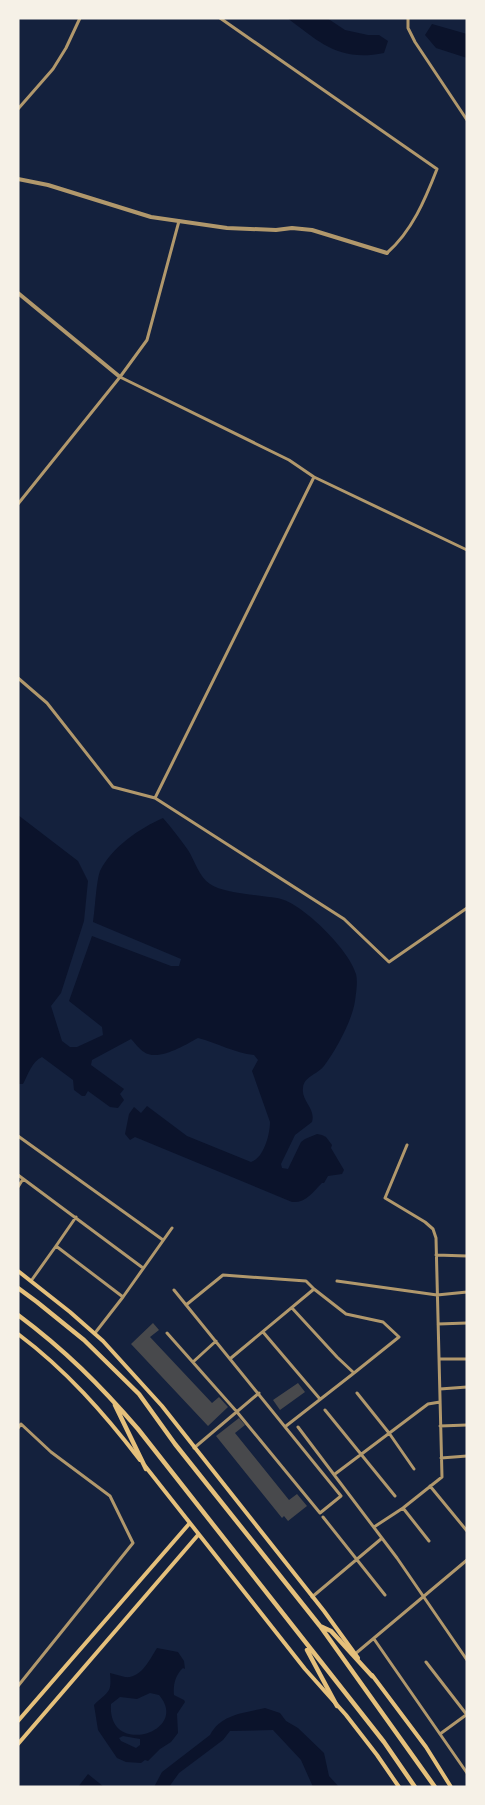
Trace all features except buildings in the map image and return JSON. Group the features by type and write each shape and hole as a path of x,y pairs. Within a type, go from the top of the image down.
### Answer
{"highway":[{"path":"18,1288 84,1340 139,1394 175,1444 320,1626 435,1787"},
{"path":"18,1315 72,1358 111,1398 145,1438 365,1718 415,1787"},
{"path":"111,1398 146,1469"},
{"path":"320,1626 331,1631 372,1676"},
{"path":"300,1637 337,1706"}],"main road":[{"path":"18,1271 94,1334 127,1366 162,1406 426,1747 451,1787"},
{"path":"18,1334 78,1386 109,1420 304,1669 377,1755 399,1787"},
{"path":"18,1721 189,1524"},
{"path":"18,1744 198,1535"}],"street":[{"path":"18,110 53,69 80,18"},
{"path":"18,179 48,185 152,217 227,228 312,230 387,254 399,243 423,204 437,169 220,18"},
{"path":"408,18 408,28 415,42 467,120"},
{"path":"18,504 147,340 179,221"},
{"path":"18,293 120,377 289,460 314,477 467,550"},
{"path":"155,798 314,477"},
{"path":"18,678 47,703 113,787 155,798 344,919 389,962 467,908"},
{"path":"18,1136 163,1240"},
{"path":"374,1527 403,1508 442,1477 436,1238 433,1229 425,1222 385,1198 407,1145"},
{"path":"18,1175 143,1268"},
{"path":"18,1187 23,1179"},
{"path":"31,1281 76,1217"},
{"path":"94,1334 172,1228"},
{"path":"56,1246 123,1297"},
{"path":"436,1255 467,1256"},
{"path":"186,1305 223,1275 306,1281 346,1314 383,1322 399,1337 286,1426"},
{"path":"337,1281 437,1295 467,1292"},
{"path":"231,1358 314,1289"},
{"path":"167,1333 237,1412 320,1513 341,1496 174,1290"},
{"path":"292,1308 354,1373"},
{"path":"438,1324 467,1323"},
{"path":"263,1332 320,1399"},
{"path":"193,1362 216,1341"},
{"path":"439,1359 467,1359"},
{"path":"440,1389 467,1388"},
{"path":"194,1448 259,1393"},
{"path":"357,1393 414,1469"},
{"path":"335,1474 428,1404 440,1402"},
{"path":"325,1410 395,1496"},
{"path":"18,1428 21,1424 51,1452 110,1496 133,1543 18,1686"},
{"path":"440,1426 467,1425"},
{"path":"298,1427 397,1558 467,1660"},
{"path":"441,1458 467,1456"},
{"path":"430,1486 467,1531"},
{"path":"403,1508 429,1541"},
{"path":"323,1517 386,1595"},
{"path":"312,1597 381,1539"},
{"path":"355,1654 467,1560"},
{"path":"374,1639 467,1773"},
{"path":"426,1662 467,1714 440,1734"}],"water":[{"path":"287,18 327,18 345,30 379,35 388,41 384,53 355,55 331,48"},
{"path":"432,24 467,34 467,58 436,48 425,35"},
{"path":"18,815 78,861 88,881 84,921 61,993 51,1006 62,1041 70,1047 77,1047 103,1035 102,1027 69,1001 92,936 171,966 179,966 181,959 93,922 100,871 105,862 127,839 163,818 188,850 203,877 210,884 224,890 281,899 291,903 313,919 336,942 352,964 356,974 355,1001 343,1035 329,1059 304,1084 303,1093 312,1113 312,1122 295,1135 281,1164 282,1168 288,1169 301,1142 317,1134 326,1137 332,1145 331,1148 344,1170 342,1174 328,1176 324,1183 308,1197 292,1202 135,1137 130,1140 125,1134 129,1114 134,1107 141,1113 147,1106 187,1136 251,1162 256,1160 263,1151 270,1122 252,1071 258,1060 254,1055 198,1038 179,1048 157,1055 144,1052 131,1039 92,1060 91,1065 124,1089 120,1094 124,1100 118,1108 110,1107 88,1091 85,1096 82,1096 74,1090 73,1080 42,1057 33,1065 23,1084 18,1084"},
{"path":"157,1648 178,1652 184,1661 185,1669 183,1668 178,1674 174,1688 174,1695 185,1702 177,1714 178,1733 171,1742 148,1761 126,1762 117,1758 98,1730 94,1705 110,1689 110,1673 125,1677 136,1675","holes":["150,1693 159,1695 166,1708 164,1720 157,1728 146,1734 133,1735 121,1731 113,1721 111,1704 120,1697 137,1699","123,1736 140,1739 140,1745 136,1748 121,1741 119,1738"]},
{"path":"265,1708 280,1713 286,1721 298,1728 324,1753 329,1776 339,1787 313,1787 301,1760 273,1730 230,1731 223,1740 179,1773 169,1787 154,1787 162,1772 210,1735 220,1723 241,1713"},
{"path":"88,1774 104,1787 78,1787"}]}
